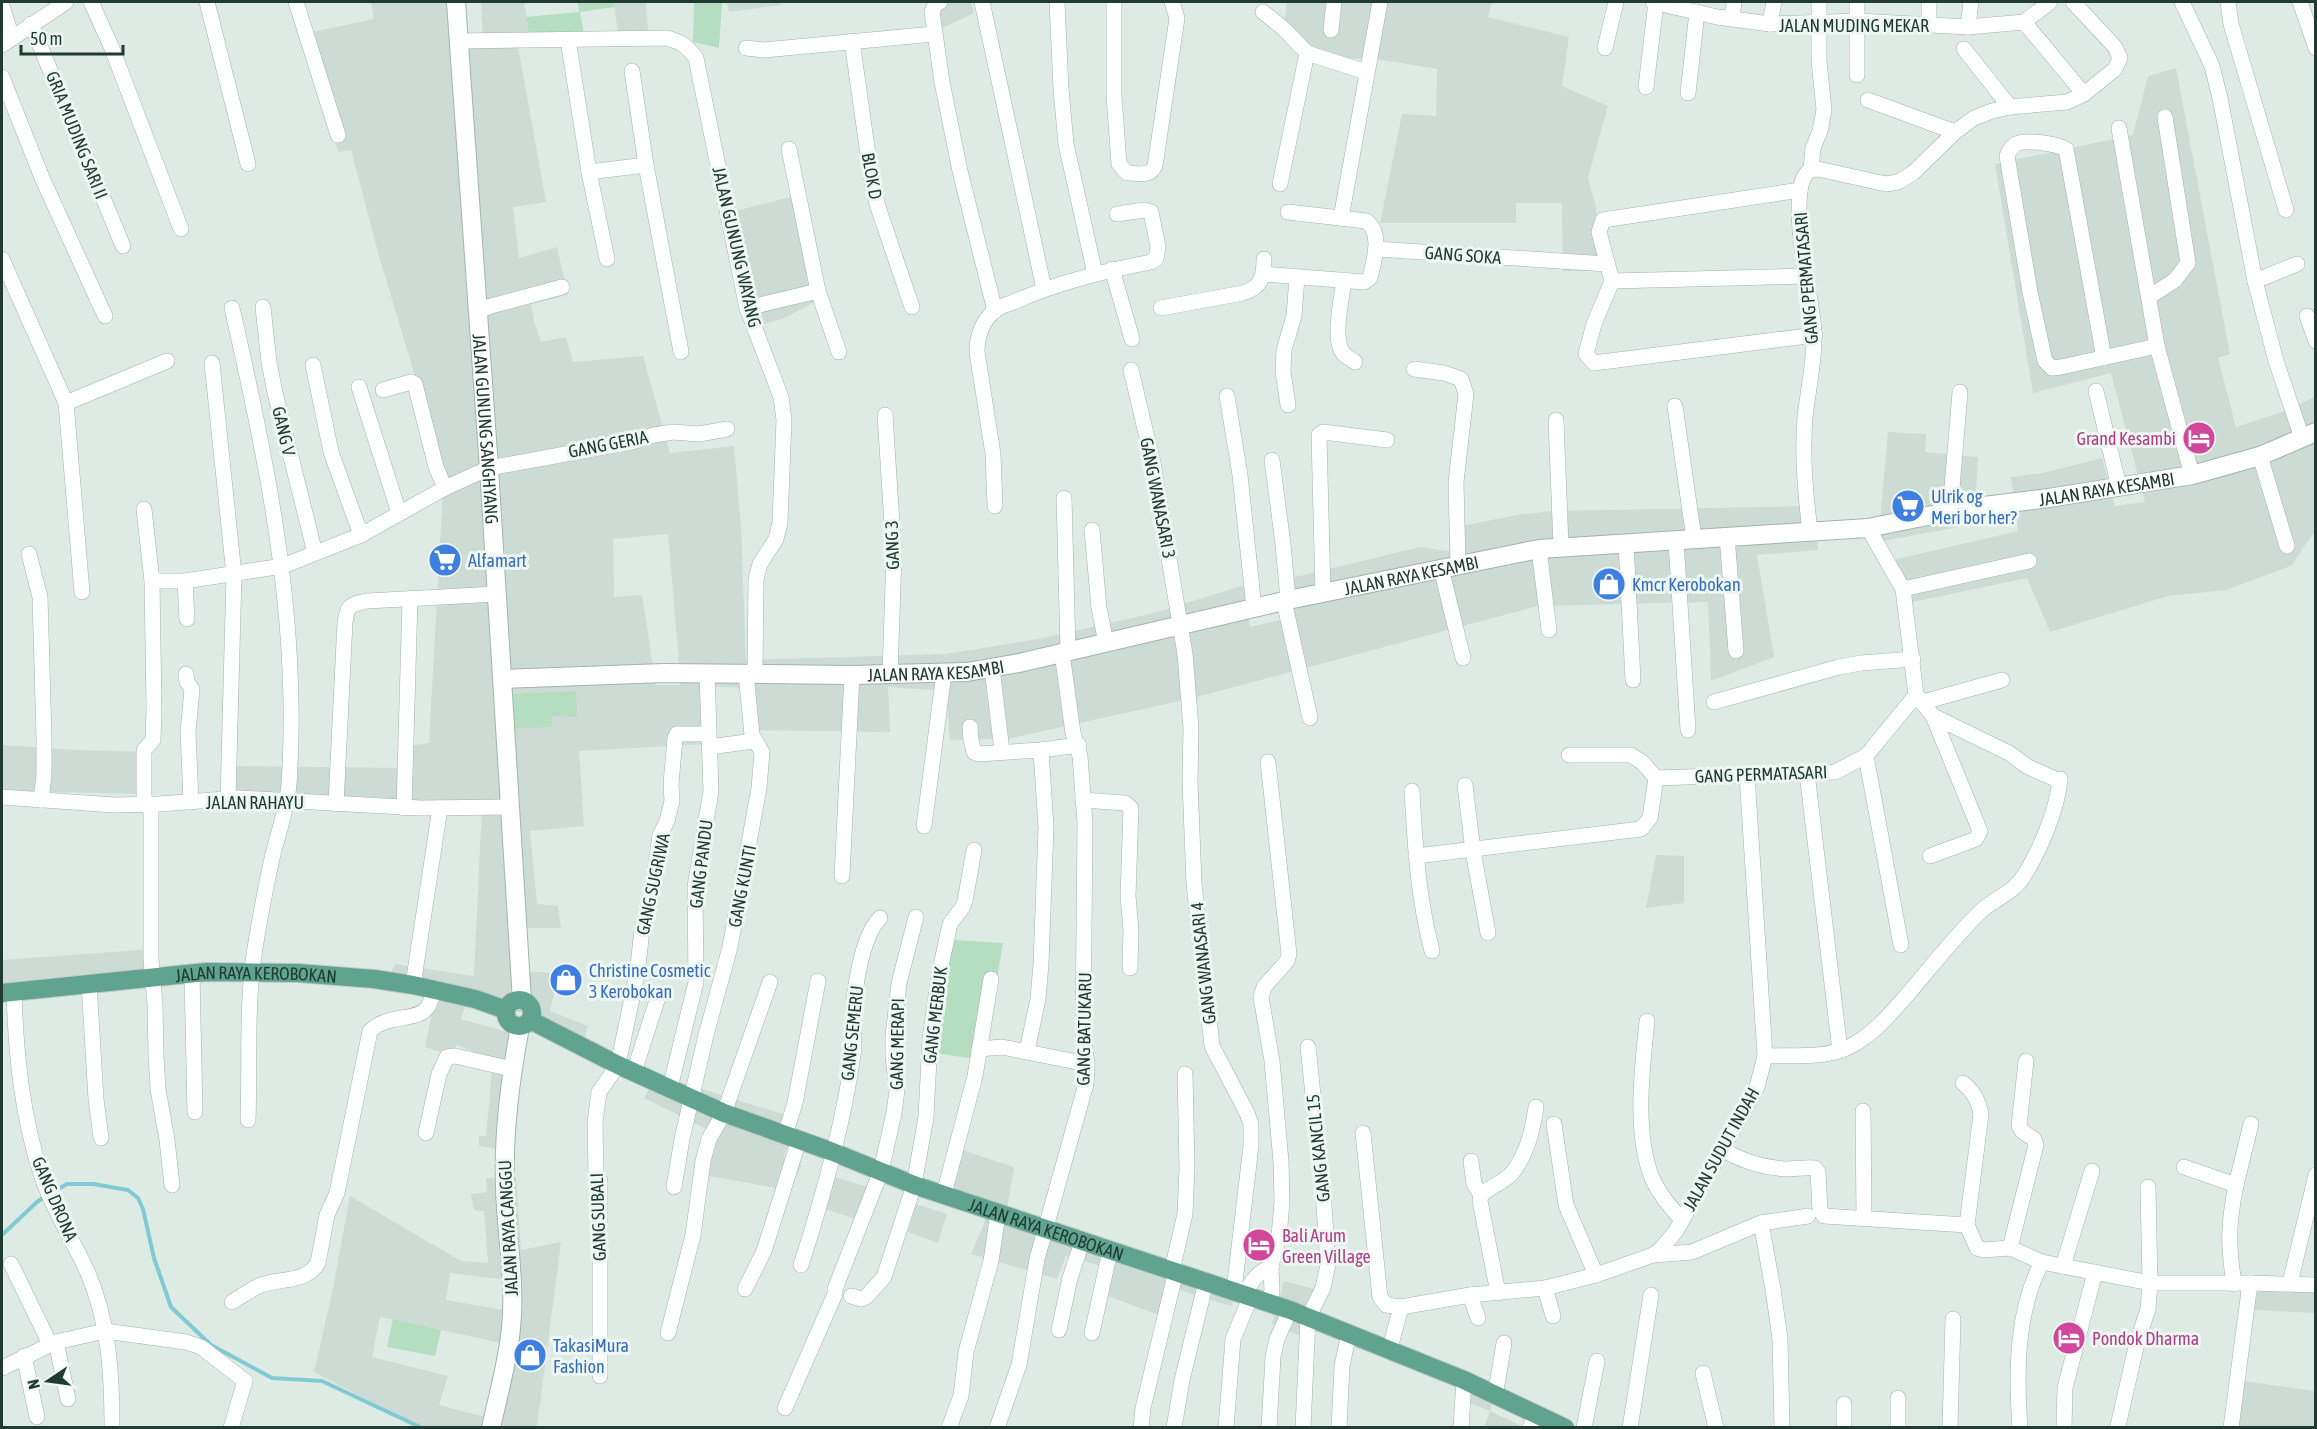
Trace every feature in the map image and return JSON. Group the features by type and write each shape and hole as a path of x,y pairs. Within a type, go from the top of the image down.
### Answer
{"main road":[{"name":"JALAN RAYA KEROBOKAN","path":"8,993 192,974 298,973 374,979 413,985 476,999 506,1010"},
{"path":"522,1001 530,1006 532,1016 525,1023 511,1023 507,1020 506,1010 510,1004 522,1001"},
{"name":"JALAN RAYA KEROBOKAN","path":"525,1023 724,1113 833,1152 914,1185 998,1213 1044,1236 1082,1242 1174,1270 1204,1289 1250,1296 1290,1310 1307,1326 1347,1338 1392,1340 1495,1396 1533,1421 1565,1428"}],"street":[{"path":"2,6 7,42 62,2"},
{"path":"91,2 111,46 181,229"},
{"path":"207,2 248,165"},
{"path":"296,2 338,135"},
{"name":"JALAN GUNUNG SANGHYANG","path":"456,2 489,468 522,1001"},
{"path":"940,2 933,8 934,34 960,171 995,311"},
{"path":"982,2 1044,288"},
{"path":"1057,2 1066,144 1095,274"},
{"path":"1114,2 1114,96 1119,164 1127,173 1148,174 1155,166 1177,18 1172,2"},
{"path":"1331,30 1335,2"},
{"path":"1341,218 1380,2"},
{"path":"1605,48 1616,2"},
{"path":"1646,87 1654,2"},
{"name":"JALAN MUDING MEKAR","path":"1654,2 1697,12 1770,24 1858,21 1968,27 2024,22"},
{"path":"1732,18 1734,2"},
{"path":"1770,24 1774,2"},
{"name":"GANG PERMATASARI","path":"1810,530 1804,465 1805,419 1815,335 1806,276 1800,190 1805,174 1811,170 1813,148 1820,131 1824,110 1819,61 1819,2"},
{"path":"1857,2 1857,75"},
{"path":"1929,2 1929,25"},
{"path":"1968,27 1971,2"},
{"path":"2050,2 2024,22 2084,94"},
{"path":"1811,170 1818,169 1886,184 1898,182 1913,173 1955,132 1974,118 2010,107 2067,102 2084,94 2115,69 2120,58 2115,47 2073,2"},
{"path":"2182,2 2212,66 2255,281 2276,361 2309,435"},
{"path":"2228,2 2231,24 2286,210"},
{"path":"2300,2 2316,48"},
{"path":"1263,12 1284,28 1307,53 1366,72"},
{"path":"1688,93 1697,12"},
{"name":"GRIA MUDING SARI II","path":"32,24 123,246"},
{"path":"746,48 764,50 934,34"},
{"name":"JALAN GUNUNG WAYANG","path":"459,41 667,38 681,42 696,58 747,308 781,398 784,420 780,523 776,539 760,564 756,579 751,673"},
{"path":"568,40 589,172 607,259"},
{"name":"BLOK D","path":"852,41 874,191 912,307"},
{"path":"1964,49 2010,107"},
{"path":"1280,184 1307,53"},
{"path":"632,71 646,165 681,352"},
{"path":"2,77 48,191 105,316"},
{"path":"1868,100 1955,132"},
{"path":"2149,297 2175,280 2188,263 2189,255 2165,117"},
{"path":"2119,128 2157,346 2192,475"},
{"path":"2104,358 2066,149 2056,145 2037,143 2014,144 2007,156 2030,292 2045,361 2052,368 2104,358 2157,346"},
{"path":"789,149 818,291 839,352"},
{"path":"589,172 646,165"},
{"path":"1800,190 1603,220 1599,232 1612,281 1594,324 1586,354 1594,363 1815,335"},
{"path":"995,506 993,454 977,339 980,329 995,311 1044,288 1112,269 1151,262 1156,258 1151,212 1144,210 1117,214"},
{"path":"1161,308 1251,290 1258,285 1264,267 1297,278 1364,282 1370,278 1376,249 1376,231 1373,226 1366,221 1288,212"},
{"name":"GANG SOKA","path":"1376,249 1607,264"},
{"path":"2,259 66,403 82,592"},
{"path":"2255,281 2297,264"},
{"path":"1112,269 1132,339"},
{"path":"1612,281 1806,276"},
{"path":"1288,405 1283,372 1284,350 1294,316 1297,278"},
{"path":"1344,280 1338,327 1339,343 1341,352 1355,362"},
{"path":"478,311 562,286"},
{"path":"747,308 818,291"},
{"path":"232,308 252,398 283,566 292,684 288,799 270,866 251,972 248,1120"},
{"name":"GANG V","path":"263,308 275,393 315,553"},
{"path":"2307,316 2316,341"},
{"path":"66,403 167,361"},
{"path":"212,363 234,575 228,799"},
{"path":"313,364 331,452 361,535"},
{"path":"1414,369 1444,373 1461,379 1466,394 1456,482 1450,566 1463,658"},
{"name":"GANG WANASARI 3","path":"1131,370 1153,463 1179,626"},
{"path":"383,390 411,382 415,384 436,467 445,488"},
{"path":"359,387 399,513"},
{"path":"2096,391 2119,487"},
{"path":"1950,512 1960,392"},
{"path":"1227,396 1240,475 1254,608"},
{"path":"1675,406 1685,540 1688,730"},
{"name":"GANG 3","path":"885,415 894,555 891,674"},
{"path":"1556,420 1561,546"},
{"name":"GANG GERIA","path":"152,582 186,581 283,566 361,535 445,488 489,468 620,444 654,435 673,432 699,434 727,429"},
{"path":"1323,593 1319,435 1323,432 1387,440"},
{"name":"JALAN RAYA KESAMBI","path":"502,679 627,673 852,675 944,673 992,668 1286,601 1539,549 1868,528 1950,512 2192,475 2260,456 2309,435"},
{"path":"2260,456 2287,546"},
{"path":"1272,460 1283,544 1286,601 1310,718"},
{"name":"GANG BATUKARU","path":"997,1428 1019,1365 1037,1259 1086,1084 1087,1064 1083,1036 1084,823 1079,745 1073,733 1065,651 1064,498"},
{"path":"144,509 152,582 154,733 153,740 144,750 148,804 153,978 158,1089 172,1185"},
{"path":"1868,528 1903,589 1920,698 1933,716 1975,814 1980,831 1976,839 1929,856"},
{"path":"1092,530 1099,608 1106,642"},
{"path":"1727,536 1736,651"},
{"path":"1626,543 1633,680"},
{"path":"1539,549 1549,630"},
{"path":"29,554 40,597 44,738 41,800"},
{"path":"1903,589 2030,561"},
{"path":"186,581 187,619"},
{"path":"336,804 344,634 348,609 352,604 367,601 496,594"},
{"path":"404,808 410,599"},
{"name":"GANG WANASARI 4","path":"1179,626 1185,654 1191,728 1190,781 1194,884 1212,1046 1251,1124 1250,1296"},
{"path":"1714,702 1839,667 1913,659"},
{"path":"992,668 1002,751"},
{"name":"GANG PANDU","path":"670,1088 696,982 695,887 711,791 707,673"},
{"name":"GANG KUNTI","path":"674,1187 682,1139 713,1003 730,947 751,838 762,759 760,747 754,741 751,673"},
{"path":"924,826 944,673"},
{"path":"186,674 187,682 192,690 188,732 191,802"},
{"path":"842,876 852,675"},
{"path":"1920,698 2002,680"},
{"name":"GANG PERMATASARI","path":"1656,778 1834,772 1866,756 1920,698"},
{"path":"1765,1056 1813,1055 1840,1051 1879,1028 1953,939 1983,909 2010,891 2022,879 2052,814 2059,794 2060,780 2028,767 2009,753 1933,716"},
{"path":"970,727 974,752 978,753 1041,750 1079,745"},
{"name":"GANG SUGRIWA","path":"626,1068 643,922 652,893 660,835 667,821 672,801 671,784 675,738 677,734 708,740"},
{"path":"708,740 754,741"},
{"path":"1027,1051 1036,1009 1041,964 1046,827 1041,750"},
{"path":"1416,856 1473,851 1641,829 1650,818 1656,778 1643,763 1631,755 1569,755"},
{"path":"1866,756 1901,945"},
{"path":"1250,1296 1272,1292 1271,1266 1279,1236 1282,1202 1281,1162 1272,1061 1261,998 1264,987 1287,961 1289,954 1268,762"},
{"path":"1807,773 1840,1051"},
{"name":"JALAN SUDUT INDAH","path":"1400,1311 1474,1305 1498,1293 1549,1300 1596,1275 1658,1255 1682,1220 1757,1087 1765,1056 1747,775"},
{"path":"1465,785 1473,851 1488,933"},
{"path":"1412,791 1422,915 1432,951"},
{"name":"JALAN RAHAYU","path":"2,797 148,804 228,799 288,799 404,808 510,807"},
{"path":"1083,800 1125,803 1131,808 1128,896 1131,930 1130,968"},
{"path":"413,985 440,808"},
{"name":"GANG MERBUK","path":"851,1296 861,1299 869,1294 884,1277 914,1185 926,1117 930,1040 939,975 950,924 965,901 974,850"},
{"name":"GANG MERAPI","path":"785,1408 835,1294 881,1171 897,1090 893,1056 899,983 916,916"},
{"name":"GANG SEMERU","path":"801,1265 833,1152 854,1053 853,1012 859,975 871,930 880,918"},
{"path":"192,974 195,1112"},
{"path":"944,1194 961,1134 991,979"},
{"path":"668,1333 692,1240 703,1161 709,1138 724,1113 770,981"},
{"path":"746,1289 762,1255 792,1137 795,1103 818,981"},
{"path":"89,983 96,1099 101,1137"},
{"path":"232,1302 259,1286 300,1277 314,1270 318,1263 327,1215 334,1198 370,1031 378,1022 420,1014 429,1006 434,990"},
{"name":"GANG DRONA","path":"8,993 20,1081 34,1151 43,1180 88,1272 108,1338 112,1428"},
{"path":"626,1068 659,994"},
{"path":"1647,1022 1642,1084 1644,1143 1652,1178 1662,1197 1682,1220"},
{"name":"JALAN RAYA CANGGU","path":"490,1428 511,1329 512,1273 505,1189 504,1135 512,1070 525,1023"},
{"path":"979,1049 1002,1047 1087,1064"},
{"name":"GANG KANCIL 15","path":"1307,1326 1323,1288 1328,1264 1308,1047"},
{"path":"426,1133 439,1074 447,1058 454,1056 512,1070"},
{"path":"2010,1248 2036,1145 2034,1139 2023,1132 2019,1126 2026,1061"},
{"name":"GANG SUBALI","path":"600,1376 600,1181 596,1174 595,1122 599,1092 626,1068"},
{"path":"1141,1428 1143,1408 1185,1214 1187,1168 1185,1074"},
{"path":"1963,1083 1972,1090 1978,1100 1981,1113 1967,1225 1977,1248 1984,1250 2010,1248 2042,1262 2150,1283 2234,1284 2250,1282 2316,1285"},
{"path":"1481,1196 1512,1174 1532,1132 1536,1107"},
{"path":"1863,1111 1864,1217"},
{"path":"1554,1124 1566,1205 1596,1275"},
{"path":"2234,1284 2229,1247 2229,1220 2251,1124"},
{"path":"1363,1133 1380,1297 1386,1305 1400,1311 1392,1340"},
{"path":"1721,1149 1760,1166 1783,1169 1815,1168 1818,1172 1821,1214 1824,1216 1967,1225"},
{"path":"1471,1161 1474,1184 1481,1196 1481,1209 1498,1293"},
{"path":"2184,1167 2236,1185"},
{"path":"2063,1266 2092,1171"},
{"path":"2289,1283 2316,1175"},
{"path":"2118,1426 2139,1336 2148,1309 2150,1283 2148,1187"},
{"path":"948,1428 961,1396 966,1352 992,1256 998,1213"},
{"path":"1658,1255 1692,1252 1761,1223 1808,1216"},
{"path":"1761,1223 1780,1339 1782,1428"},
{"path":"1059,1330 1072,1271 1082,1242"},
{"path":"1092,1334 1110,1251"},
{"path":"2019,1428 2018,1358 2033,1279 2042,1262"},
{"path":"11,1264 53,1343 68,1399"},
{"path":"1226,1428 1233,1339 1250,1296 1250,1283 1271,1266"},
{"path":"2064,1428 2065,1388 2094,1272"},
{"path":"2230,1428 2250,1282"},
{"path":"1174,1428 1182,1380 1204,1289"},
{"path":"1630,1428 1651,1295"},
{"path":"1269,1428 1272,1357 1278,1335 1290,1310"},
{"path":"1950,1428 1953,1319"},
{"path":"1303,1428 1307,1326"},
{"path":"2,1368 53,1343 105,1330 186,1342 201,1347 245,1381 231,1428"},
{"path":"1339,1428 1342,1366 1347,1338"},
{"path":"1495,1396 1504,1343"},
{"path":"24,1356 37,1417"},
{"path":"1584,1428 1597,1361"},
{"path":"1703,1373 1716,1428"},
{"path":"1461,1428 1464,1380"},
{"path":"1898,1398 1898,1428"},
{"path":"1844,1404 1844,1428"}],"shaded area":[{"path":"371,2 463,2 464,40 483,39 481,2 524,2 532,48 518,46 546,202 513,207 519,258 557,247 568,295 531,304 541,342 566,337 573,362 643,356 670,453 734,446 741,527 746,660 945,654 1038,639 1154,613 1245,585 1250,627 1288,618 1283,580 1420,547 1460,553 1462,526 1517,515 1552,511 1813,506 1818,550 1757,555 1774,657 1711,681 1708,602 1538,606 1189,699 1007,739 950,740 946,691 888,687 890,732 750,730 747,688 702,686 706,744 579,751 584,826 530,831 537,904 558,906 561,928 521,928 526,971 559,974 550,1011 588,1026 581,1050 528,1015 469,995 461,1019 511,1033 504,1060 522,1064 514,1152 479,1146 479,1136 486,1136 492,1072 485,1056 456,1045 454,1056 425,1047 437,989 388,980 395,964 474,976 482,805 430,817 393,802 222,797 231,766 399,768 408,746 429,743 444,473 379,256 351,150 338,152 303,34 374,19","holes":["668,534 681,685 656,685 642,595 614,597 613,539","575,691 552,716 552,727 504,694"]},
{"path":"614,2 646,2 648,30 618,34"},
{"path":"727,2 780,2 781,5 729,12"},
{"path":"938,2 971,2 974,13 943,28"},
{"path":"1287,2 1492,2 1488,17 1569,37 1562,86 1608,106 1588,178 1596,207 1599,271 1563,271 1562,203 1516,203 1516,223 1380,223 1402,114 1436,116 1437,69 1376,59 1331,58 1283,32"},
{"path":"2176,68 2230,354 2218,358 2236,427 2282,412 2315,397 2315,531 2291,566 2226,590 2168,596 2050,632 2027,578 1908,603 1884,562 2018,531 2011,477 2042,473 2102,458 2115,506 2145,502 2111,373 2033,393 1995,164 2133,135 2148,76"},
{"path":"794,196 815,302 782,319 749,328 724,214"},
{"path":"1888,432 1926,434 1925,452 1978,457 1974,524 1878,542"},
{"path":"2,745 146,752 146,794 2,791"},
{"path":"1656,855 1684,856 1684,903 1646,908"},
{"path":"154,949 159,975 2,988 2,960"},
{"path":"656,1075 799,1119 783,1158 802,1165 788,1190 703,1175 712,1132 644,1098"},
{"path":"950,1146 1014,1167 1007,1209 1238,1289 1231,1306 1180,1290 1170,1319 1099,1293 1104,1267 1066,1256 1057,1279 971,1254 984,1224 989,1202 940,1187"},
{"path":"828,1175 881,1191 865,1222 816,1206"},
{"path":"516,1177 521,1250 561,1242 537,1427 427,1427 411,1423 314,1372 332,1293 350,1196 461,1261 488,1263 484,1211 474,1210 471,1194 487,1192 486,1178","holes":["450,1273 521,1282 520,1313 446,1300","380,1317 516,1346 497,1420 439,1405 448,1376 372,1357"]},
{"path":"916,1204 947,1214 938,1243 908,1232"},
{"path":"2262,1275 2301,1286 2315,1286 2315,1313 2253,1310"},
{"path":"1284,1281 1322,1291 1310,1340 1272,1324"},
{"path":"1460,1370 1499,1385 1490,1411 1456,1398"},
{"path":"2243,1381 2315,1391 2315,1427 2238,1428"},
{"path":"1490,1411 1524,1427 1484,1427"}],"green space":[{"path":"578,2 614,2 615,7 580,12 586,45 532,48 526,17 579,12"},
{"path":"694,2 722,2 719,48 693,42"},
{"path":"576,691 577,717 552,716 552,727 505,729 504,694"},
{"path":"953,940 1003,943 983,1060 934,1053"},
{"path":"393,1319 441,1330 435,1356 387,1347"}],"waterway":[{"path":"53,1192 67,1184 93,1184 128,1190 138,1198 143,1209 154,1258 171,1307 211,1345 272,1378 322,1381 422,1428"},
{"path":"2,1235 46,1196"}],"place":[{"name":"Grand Kesambi","path":"2199,438"},
{"name":"Ulrik og Meri bor her?","path":"1908,506"},
{"name":"Alfamart","path":"445,560"},
{"name":"Kmcr Kerobokan","path":"1609,584"},
{"name":"Christine Cosmetic 3 Kerobokan","path":"566,980"},
{"name":"Bali Arum Green Village","path":"1259,1245"},
{"name":"Pondok Dharma","path":"2069,1338"},
{"name":"TakasiMura Fashion","path":"530,1355"}]}
